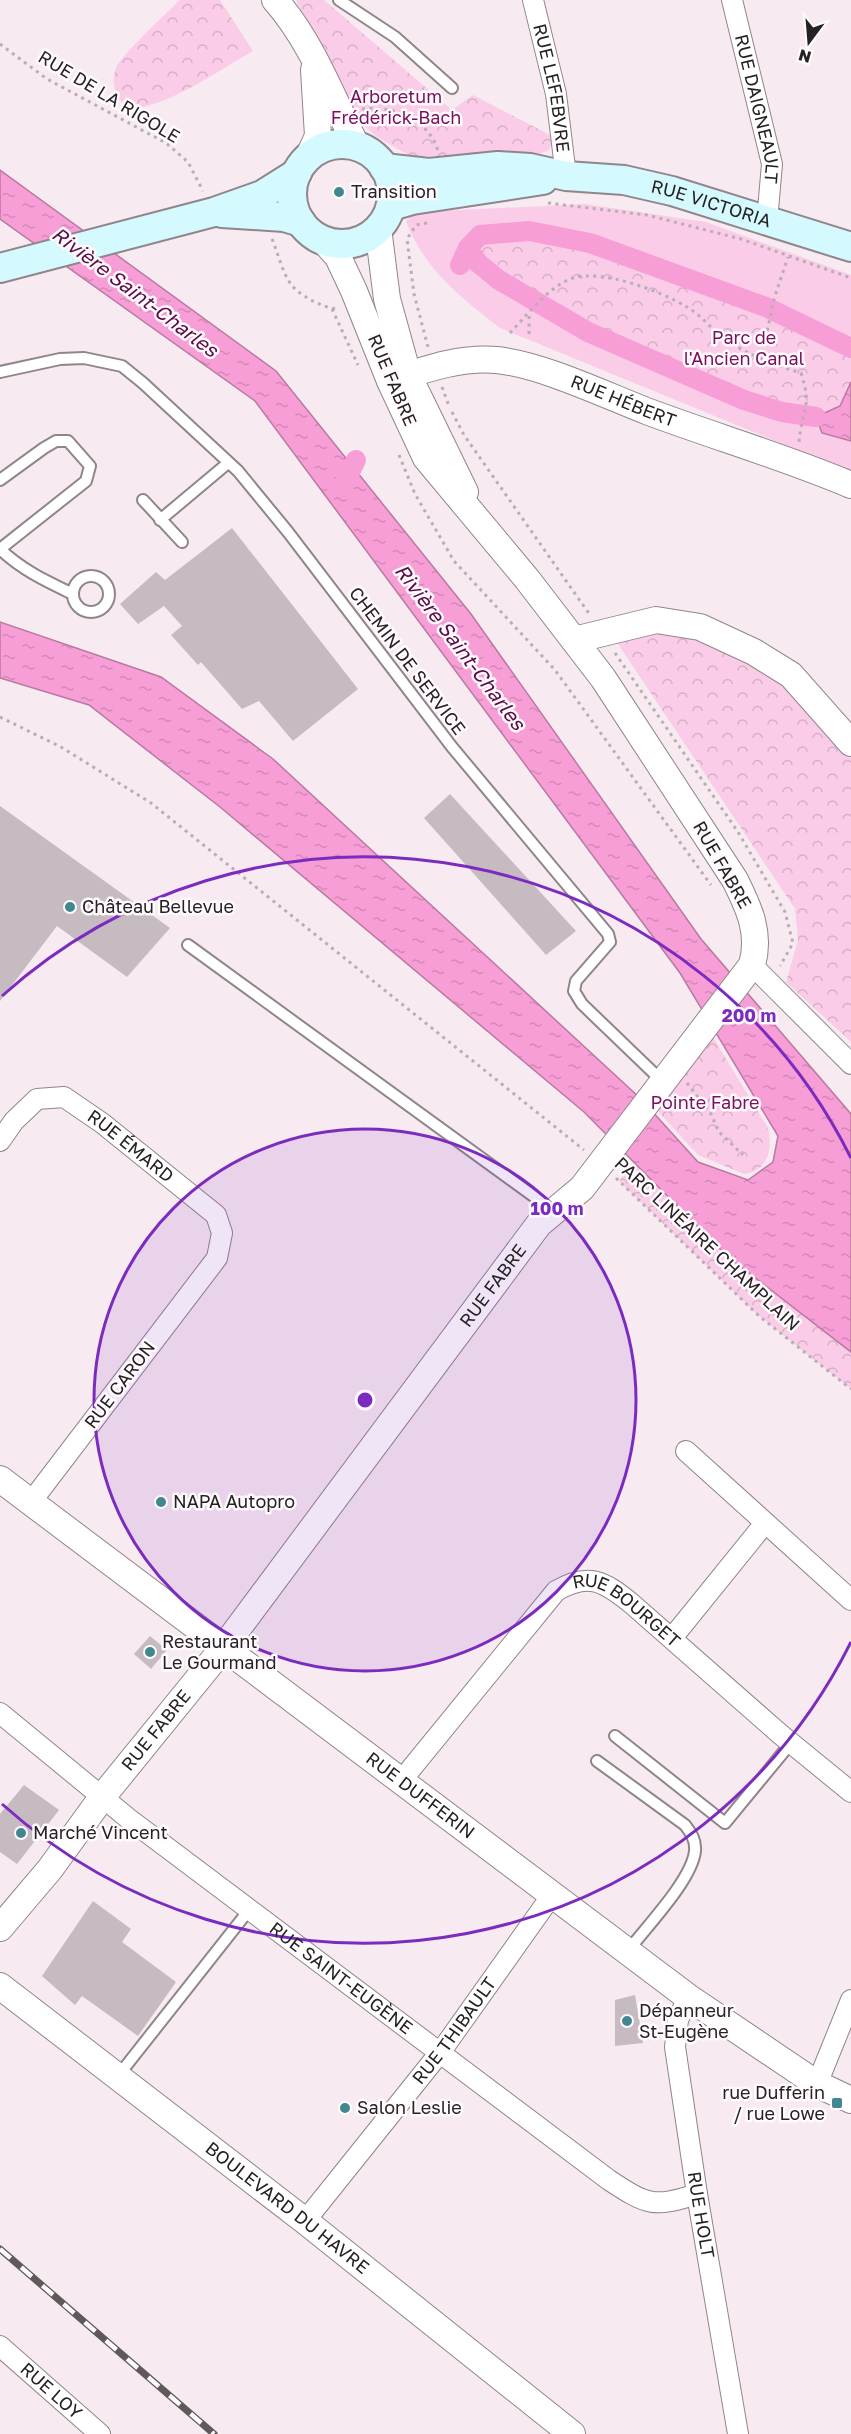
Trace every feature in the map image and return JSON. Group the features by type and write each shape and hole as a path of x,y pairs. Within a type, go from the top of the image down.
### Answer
{"main road":[{"path":"0,267 144,228 214,212 262,195 302,165 331,145 357,147 377,158 384,168 392,193 385,217 367,237 353,243 338,244 323,240 311,233 301,222 292,198 302,165"},
{"name":"RUE VICTORIA","path":"384,168 402,171 442,171 498,166 530,168 566,176 624,180 672,191 851,248"},
{"name":"RUE VICTORIA","path":"385,217 412,200 566,176"},
{"path":"214,212 284,218 301,222"}],"street":[{"path":"275,0 289,16 314,58 357,147"},
{"name":"RUE LEFEBVRE","path":"534,0 556,94 566,176"},
{"name":"RUE DAIGNEAULT","path":"732,0 772,164 767,221"},
{"path":"302,165 318,136 314,58"},
{"name":"RUE FABRE","path":"385,217 387,299 399,378"},
{"name":"RUE FABRE","path":"0,1928 50,1869 103,1796 224,1647 538,1224 582,1188 752,964 757,936 748,906 735,880 603,678 472,512 455,470 399,378 338,257 323,240"},
{"name":"RUE HÉBERT","path":"399,378 450,362 497,360 536,369 703,432 798,462 851,485"},
{"path":"574,640 656,620 700,627 754,652 790,675 851,743"},
{"path":"752,964 851,1064"},
{"name":"RUE ÉMARD","path":"0,1141 14,1121 37,1099 64,1097 102,1123 216,1215 222,1233 217,1258 209,1268"},
{"name":"RUE CARON","path":"31,1502 209,1268"},
{"path":"686,1451 851,1600"},
{"name":"RUE DUFFERIN","path":"0,1479 688,1997 817,2084 851,2100"},
{"path":"672,1638 765,1523"},
{"name":"RUE BOURGET","path":"401,1781 555,1592 573,1581 590,1580 609,1586 851,1792"},
{"name":"RUE SAINT-EUGÈNE","path":"0,1713 249,1910 630,2194 658,2205 697,2194"},
{"name":"RUE THIBAULT","path":"305,2221 439,2053 552,1895"},
{"name":"BOULEVARD DU HAVRE","path":"0,1986 305,2221 572,2434"},
{"name":"RUE HOLT","path":"688,1997 678,2020 675,2047 697,2194 738,2434"},
{"path":"817,2084 851,2000"},
{"name":"RUE LOY","path":"0,2346 100,2434"}],"lane":[{"path":"339,0 395,37 452,88"},
{"name":"CHEMIN DE SERVICE","path":"0,372 68,359 93,359 122,366 228,463 288,532 452,747 608,934 610,942 576,981 574,991 582,1004 661,1081"},
{"path":"0,480 56,441 68,441 90,466 87,481 0,549 36,577 73,594"},
{"path":"160,520 228,463"},
{"path":"143,500 182,542"},
{"path":"188,945 554,1211"},
{"path":"615,1736 725,1823 791,1743"},
{"path":"597,1761 685,1825 694,1838 695,1851 684,1878 627,1951"},
{"path":"117,2076 249,1910"}],"path":[{"name":"RUE DE LA RIGOLE","path":"0,44 47,79 166,143 188,162 214,212"},
{"path":"354,112 383,108 410,117 433,135 442,171"},
{"path":"544,203 647,215 741,239 851,278"},
{"path":"414,294 407,239 416,225 436,221"},
{"path":"761,360 774,299 788,257"},
{"path":"510,333 531,311 572,278 597,275 636,285 687,307 727,341 761,360 801,373 807,391 807,411 800,432"},
{"path":"332,309 359,366"},
{"path":"529,334 531,311"},
{"path":"395,446 415,494 454,561 555,670 699,872 714,888"},
{"name":"PARC LINÉAIRE CHAMPLAIN","path":"0,717 61,747 151,803 606,1156 759,1316 851,1389"},
{"path":"661,1081 711,1114 719,1132 743,1155"}],"green space":[{"path":"180,0 220,0 253,51 176,95 144,107 128,109 115,90 116,68 135,44"},
{"name":"Arboretum Frédérick-Bach","path":"296,0 324,0 452,110 473,95 554,137 549,150 534,156 410,156 377,137 345,109"},
{"path":"585,204 706,222 851,275 851,472 500,328 457,293 433,268 406,221 418,212"},
{"name":"Parc de l'Ancien Canal","path":"529,231 590,243 766,307 851,348 851,382 840,406 816,417 782,412 680,373 588,332 499,280 478,263 468,248 480,235"},
{"path":"674,628 775,675 851,758 851,1042 786,982 798,940 795,909 618,644 633,632"},
{"name":"Pointe Fabre","path":"708,1029 768,1128 770,1143 767,1157 759,1169 752,1172 744,1174 698,1155 652,1105"},
{"path":"634,1162 727,1256 851,1352 851,1389 759,1316 619,1181"}],"water":[{"name":"Rivière Saint-Charles","path":"0,170 276,371 471,614 701,939 851,1114 851,1352 727,1256 584,1112 220,807 89,705 0,678 0,622 161,677 273,759 641,1099 698,1162 748,1180 773,1162 778,1136 680,973 255,401 0,219"},
{"path":"851,382 851,441 822,433 816,417 840,406"}],"building":[{"path":"232,528 358,689 293,741 259,701 242,709 201,662 198,665 171,635 182,626 164,606 138,624 120,604 156,572 165,580"},
{"path":"450,794 576,931 546,955 424,818"},
{"name":"Château Bellevue","path":"0,806 170,928 127,977 57,926 0,1001"},
{"name":"Restaurant Le Gourmand","path":"150,1636 167,1650 151,1669 134,1654"},
{"name":"Marché Vincent","path":"24,1785 59,1810 17,1864 0,1852 0,1814"},
{"path":"93,1901 131,1929 122,1942 176,1982 138,2036 82,1996 75,2005 42,1976"},
{"name":"Dépanneur St-Eugène","path":"635,1995 643,2043 615,2046 615,2000"}],"waterway":[{"path":"460,265 468,248 480,235 529,231 590,243 766,307 851,348"},
{"path":"468,248 478,263 499,280 588,332 744,400 782,412 816,417"},
{"path":"342,488 356,460"}],"railway":[{"path":"0,2249 214,2434"}],"place":[{"name":"Transition","path":"339,192"},
{"name":"Château Bellevue","path":"70,907"},
{"name":"NAPA Autopro","path":"161,1502"},
{"name":"Restaurant Le Gourmand","path":"150,1652"},
{"name":"Marché Vincent","path":"21,1833"},
{"name":"Dépanneur St-Eugène","path":"627,2021"},
{"name":"rue Dufferin / rue Lowe","path":"837,2103"},
{"name":"Salon Leslie","path":"345,2108"}]}
